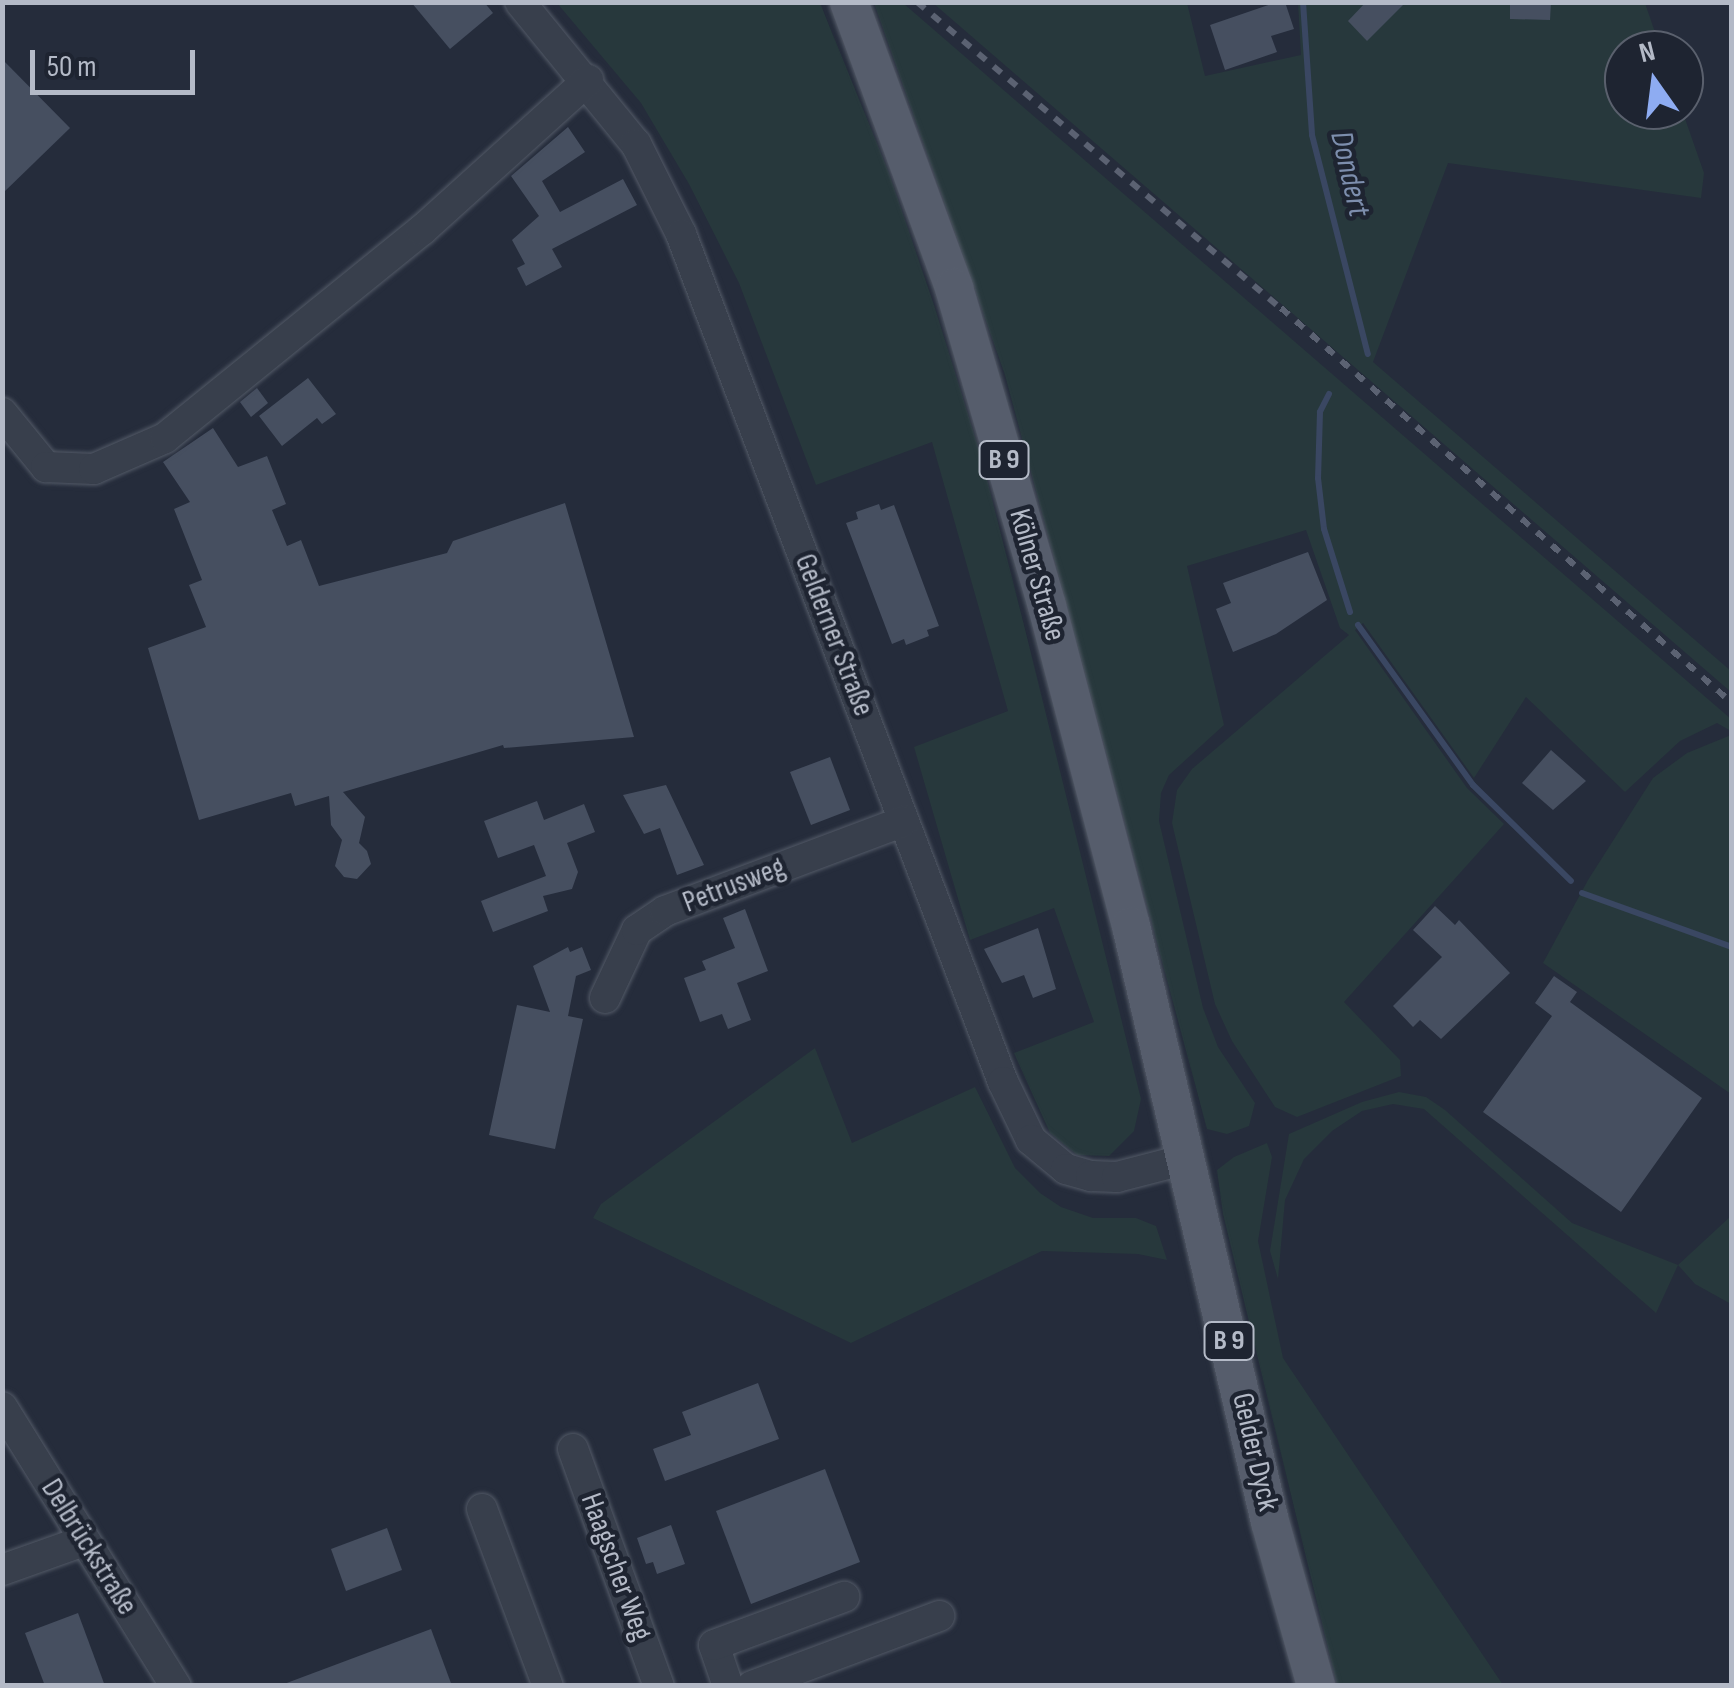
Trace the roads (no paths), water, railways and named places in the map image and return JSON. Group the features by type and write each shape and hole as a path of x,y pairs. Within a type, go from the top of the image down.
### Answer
{"main road":[{"name":"Kölner Straße","path":"849,2 960,307 1057,644 1187,1159"},
{"name":"Gelder Dyck","path":"1187,1159 1270,1522 1316,1686"}],"street":[{"name":"Gelderner Straße","path":"520,2 588,80 636,144 681,234 1003,1082 1030,1140 1066,1170 1091,1176 1117,1177 1187,1159"},
{"path":"2,412 46,467 94,468 165,438 422,230 588,80"},
{"name":"Petrusweg","path":"605,998 637,930 665,911 904,821"},
{"name":"Delbrückstraße","path":"2,1407 176,1686"},
{"name":"Haagscher Weg","path":"573,1449 659,1686"},
{"path":"482,1508 548,1686"},
{"path":"2,1570 84,1540"},
{"path":"728,1686 714,1645 844,1596"},
{"path":"752,1686 939,1616"}],"waterway":[{"name":"Dondert","path":"1303,2 1312,135 1368,354"},
{"name":"Dondert","path":"1329,394 1320,412 1318,478 1324,529 1350,612"},
{"name":"Dondert","path":"1358,625 1473,785 1571,881"},
{"name":"Dondert","path":"1582,893 1732,947"}],"railway":[{"path":"917,2 1281,308 1732,703"}]}
